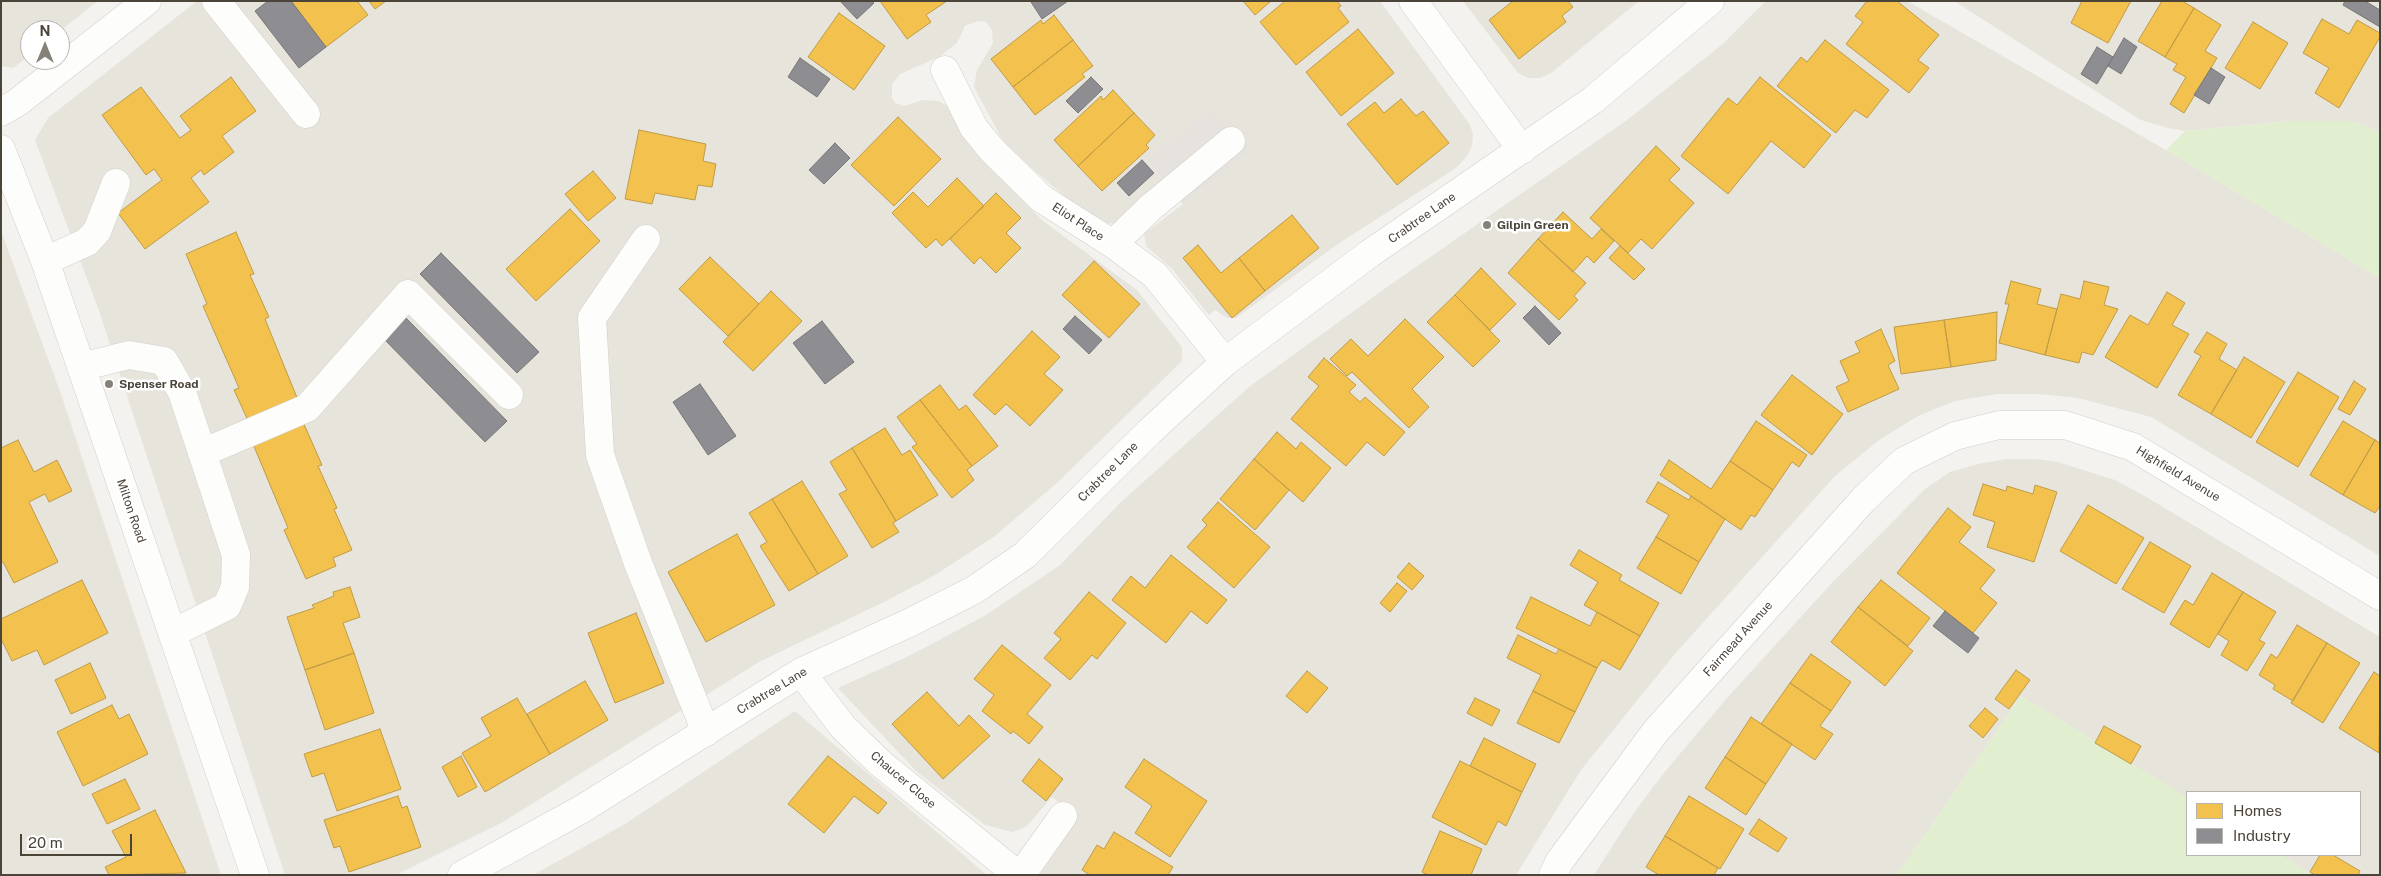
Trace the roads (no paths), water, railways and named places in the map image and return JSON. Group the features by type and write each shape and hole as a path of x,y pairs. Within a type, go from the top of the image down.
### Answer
{"street":[{"path":"1,112 18,102 147,1"},
{"path":"216,1 306,114"},
{"path":"1413,1 1522,150"},
{"name":"Crabtree Lane","path":"462,875 582,809 801,672 909,623 966,594 1025,555 1149,432 1225,362 1370,254 1594,100 1710,1"},
{"name":"Eliot Place","path":"945,70 974,128 992,150 1042,199 1113,244 1156,275 1225,362"},
{"path":"1113,244 1150,208 1231,141"},
{"name":"Milton Road","path":"1,149 46,261 255,875"},
{"path":"46,261 87,242 97,231 116,183"},
{"path":"646,240 592,318 600,455 638,563 706,732"},
{"path":"202,453 307,408 408,294 509,395"},
{"path":"82,367 129,355 164,360 182,392 236,555 235,586 227,606 173,633"},
{"name":"Highfield Avenue","path":"1955,436 1999,425 2065,426 2133,447 2380,596"},
{"name":"Fairmead Avenue","path":"1553,875 1559,862 1656,731 1864,499 1904,461 1955,436"},
{"name":"Chaucer Close","path":"801,672 843,727 880,763 1020,875 1063,816"}],"place":[{"name":"Gilpin Green","path":"1487,225"},
{"name":"Spenser Road","path":"109,384"}]}
